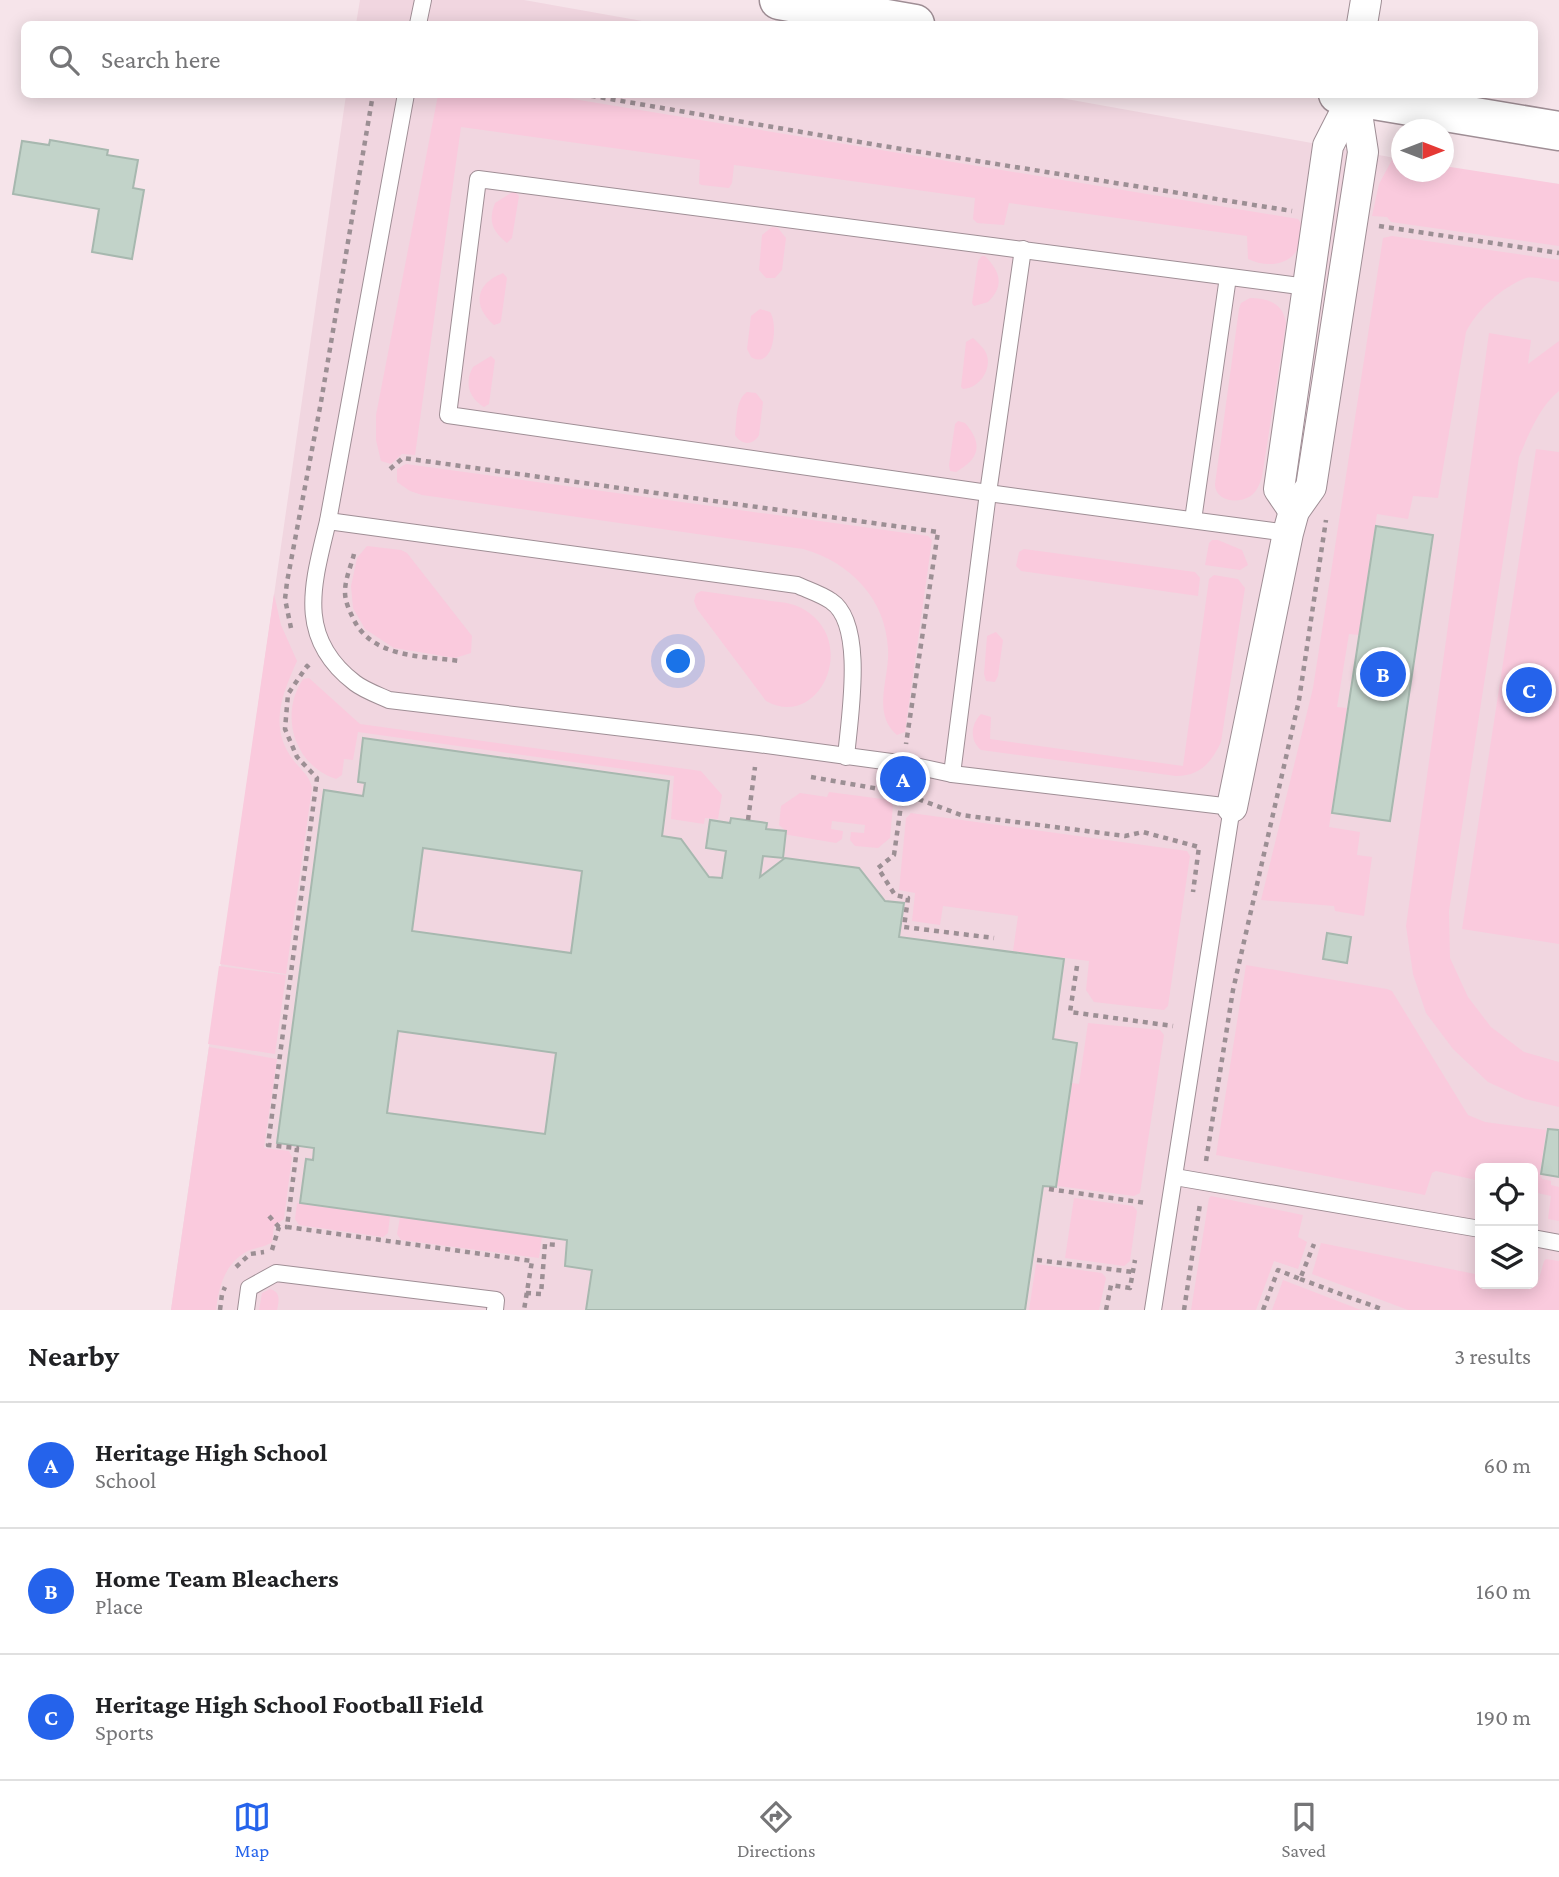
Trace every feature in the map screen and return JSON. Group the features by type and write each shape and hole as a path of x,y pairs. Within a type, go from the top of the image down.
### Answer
{"main road":[{"path":"779,0 898,21"},
{"path":"1366,98 1559,131"}],"street":[{"path":"1362,21 1366,0"},
{"path":"1291,522 1279,489 1328,146 1347,98"},
{"path":"1232,807 1291,522 1311,487 1363,152 1349,98"}],"lane":[{"path":"419,21 423,0"},
{"path":"405,98 328,521 313,584 314,624 324,652 356,684 389,700 758,744 906,764 952,774 1232,807 1153,1310"},
{"path":"1291,522 1193,520 448,415 478,179 1307,287"},
{"path":"952,774 1023,250"},
{"path":"1193,520 1228,276"},
{"path":"328,521 797,585 833,601 849,626 853,655 846,757"},
{"path":"1175,1177 1475,1228"},
{"path":"1538,1239 1559,1243"},
{"path":"246,1310 249,1288 276,1273 496,1300 495,1310"}],"path":[{"path":"292,630 285,599 287,582 321,402 372,98"},
{"path":"604,98 883,146 1319,215"},
{"path":"1352,222 1559,253"},
{"path":"390,469 403,458 937,532 906,744"},
{"path":"1184,1310 1233,990 1298,700 1326,513"},
{"path":"354,554 345,592 355,624 370,640 397,653 460,661"},
{"path":"300,655 306,666 316,674"},
{"path":"306,666 288,694 285,729 297,757 317,778 268,1145 297,1148 287,1227 532,1261 524,1310"},
{"path":"748,820 755,767 768,769"},
{"path":"808,776 902,793 961,814 1125,836 1143,832 1199,847 1191,902"},
{"path":"904,780 894,855 878,868 894,895 908,898 904,927 994,938"},
{"path":"1077,966 1070,1012 1173,1026 1171,1039"},
{"path":"1049,1189 1146,1203 1144,1214"},
{"path":"269,1216 279,1227"},
{"path":"526,1293 541,1294 545,1244 558,1245"},
{"path":"1300,1279 1314,1244"},
{"path":"1106,1310 1111,1285 1130,1288 1137,1249"},
{"path":"1037,1260 1133,1272"},
{"path":"1263,1310 1278,1270 1384,1310"}],"shaded area":[{"path":"360,0 524,0 642,21 356,21"},
{"path":"346,98 1061,98 1391,157 1391,182 1454,182 1454,173 1559,184 1559,1310 171,1310"},
{"path":"437,98 567,98 1298,219 1302,225 1298,248 1294,254 1282,262 1268,264 1248,259 1247,236 1009,203 1004,225 977,223 973,219 975,198 734,165 729,188 702,185 699,184 700,160 461,127 415,455 402,454 391,464 381,461 376,440 376,415"},
{"path":"1391,162 1391,182 1454,182 1454,168 1559,184 1559,246 1391,222 1387,217 1372,216 1379,184"},
{"path":"514,191 519,196 512,238 507,243 495,230 492,215 495,203"},
{"path":"772,227 778,228 786,238 782,270 775,278 766,278 759,270 762,235"},
{"path":"1392,236 1559,260 1559,282 1526,278 1499,293 1477,316 1466,332 1438,498 1413,496 1408,519 1377,514 1359,635 1349,634 1337,707 1347,708 1329,827 1360,832 1357,855 1372,857 1364,916 1335,911 1334,906 1261,900 1313,688 1383,238"},
{"path":"985,256 997,273 998,284 988,302 974,306 972,303 978,261"},
{"path":"503,273 507,278 501,321 494,325 482,310 480,296 487,283"},
{"path":"1250,298 1274,303 1282,311 1286,323 1262,477 1257,490 1249,497 1230,500 1220,495 1215,484 1239,309 1241,303"},
{"path":"760,309 770,312 774,336 769,352 765,358 759,360 751,357 747,349 751,316"},
{"path":"1489,333 1531,340 1528,364 1559,341 1559,391 1540,413 1519,457 1449,911 1450,958 1468,997 1491,1027 1524,1052 1559,1062 1559,1107 1525,1099 1488,1082 1453,1049 1426,1013 1413,974 1406,926"},
{"path":"973,338 985,351 987,369 975,385 963,389 961,387 966,342"},
{"path":"491,356 495,360 489,404 484,407 472,395 469,379 473,367"},
{"path":"747,392 756,393 763,402 759,435 754,441 747,443 740,441 735,435 738,405"},
{"path":"958,421 965,423 971,431 976,450 970,461 956,472 950,471 949,465 955,424"},
{"path":"1536,449 1559,452 1559,944 1462,929"},
{"path":"406,464 928,536 932,540 905,732 897,735 885,716 883,706 888,649 880,614 862,585 836,563 803,549 422,495 397,482 397,469"},
{"path":"1212,540 1242,550 1248,565 1240,570 1205,565"},
{"path":"367,546 407,553 472,636 471,653 455,658 394,648 365,629 353,608 351,586 357,558"},
{"path":"1024,549 1195,572 1200,578 1198,596 1021,571 1016,566 1019,552"},
{"path":"1214,575 1238,579 1245,588 1221,742 1204,767 1192,774 1176,776 981,750 977,746 973,738 973,728 981,714 991,717 990,739 1183,766 1209,579"},
{"path":"701,591 790,604 817,620 828,637 831,657 827,676 817,692 803,703 786,707 766,701 697,609 694,601 696,594"},
{"path":"274,594 281,625 297,661 280,711 281,736 312,788 286,974 220,964"},
{"path":"996,632 1003,640 998,676 995,682 986,681 984,674 987,636"},
{"path":"309,678 360,724 701,771 722,795 718,819 705,818 704,824 671,819 674,776 358,732 353,760 344,759 342,775 336,779 310,763 295,737 292,708 303,679"},
{"path":"829,792 890,800 893,806 890,838 878,848 855,846 850,840 851,832 864,833 865,825 832,821 831,829 843,831 842,839 836,843 783,834 784,829 779,825 781,806 800,793 827,797"},
{"path":"911,813 1187,851 1190,856 1168,1006 1164,1010 1094,1002 1086,990 1089,961 1013,951 1018,916 943,906 940,925 912,921 915,893 899,890 906,818"},
{"path":"1246,965 1387,989 1392,991 1468,1115 1485,1122 1546,1130 1540,1173 1542,1179 1559,1187 1559,1221 1548,1219 1551,1196 1538,1193 1538,1163 1475,1163 1475,1180 1436,1171 1432,1173 1425,1195 1216,1155"},
{"path":"219,966 286,975 275,1054 208,1044"},
{"path":"1088,1023 1160,1030 1164,1035 1140,1193 1134,1196 1057,1186 1072,1083 1079,1084"},
{"path":"209,1047 277,1059 264,1148 289,1151 292,1157 284,1219 274,1226 272,1242 246,1252 232,1263 221,1285 216,1310 171,1310"},
{"path":"1211,1196 1303,1215 1298,1237 1307,1242 1298,1269 1274,1261 1256,1310 1191,1310"},
{"path":"1074,1198 1133,1206 1137,1211 1130,1261 1124,1266 1065,1258"},
{"path":"297,1203 390,1216 388,1233 383,1237 299,1225 295,1219"},
{"path":"400,1217 542,1237 539,1258 401,1240 397,1234"},
{"path":"1321,1243 1475,1274 1475,1289 1538,1289 1546,1259 1559,1261 1559,1310 1408,1310 1312,1274"},
{"path":"1036,1264 1102,1273 1106,1278 1099,1310 1029,1310"},
{"path":"1283,1280 1361,1310 1272,1310"},
{"path":"270,1289 278,1295 277,1310 259,1310 262,1293"}],"building":[{"path":"50,140 108,150 107,155 138,160 133,188 144,190 132,259 92,252 99,209 13,194 22,141 49,145"},
{"path":"1376,526 1433,535 1390,821 1332,813"},
{"path":"363,738 669,781 662,836 681,839 709,877 722,878 726,851 706,848 710,820 730,823 731,818 767,823 766,829 786,831 783,858 763,856 760,877 785,858 859,868 885,901 904,903 899,937 1064,959 1053,1039 1077,1043 1056,1187 1043,1186 1025,1310 586,1310 592,1270 565,1266 567,1240 300,1203 306,1159 313,1160 314,1148 277,1143 324,790 363,796 365,783 358,782","holes":["423,848 582,871 571,953 412,931","398,1031 556,1053 545,1134 387,1113"]},
{"path":"1327,933 1351,937 1347,963 1323,959"},
{"path":"1548,1129 1559,1130 1559,1177 1541,1174"}],"place":[{"name":"Home Team Bleachers","path":"1383,674"},
{"name":"Heritage High School Football Field","path":"1529,690"},
{"name":"Heritage High School","path":"903,779"}]}
